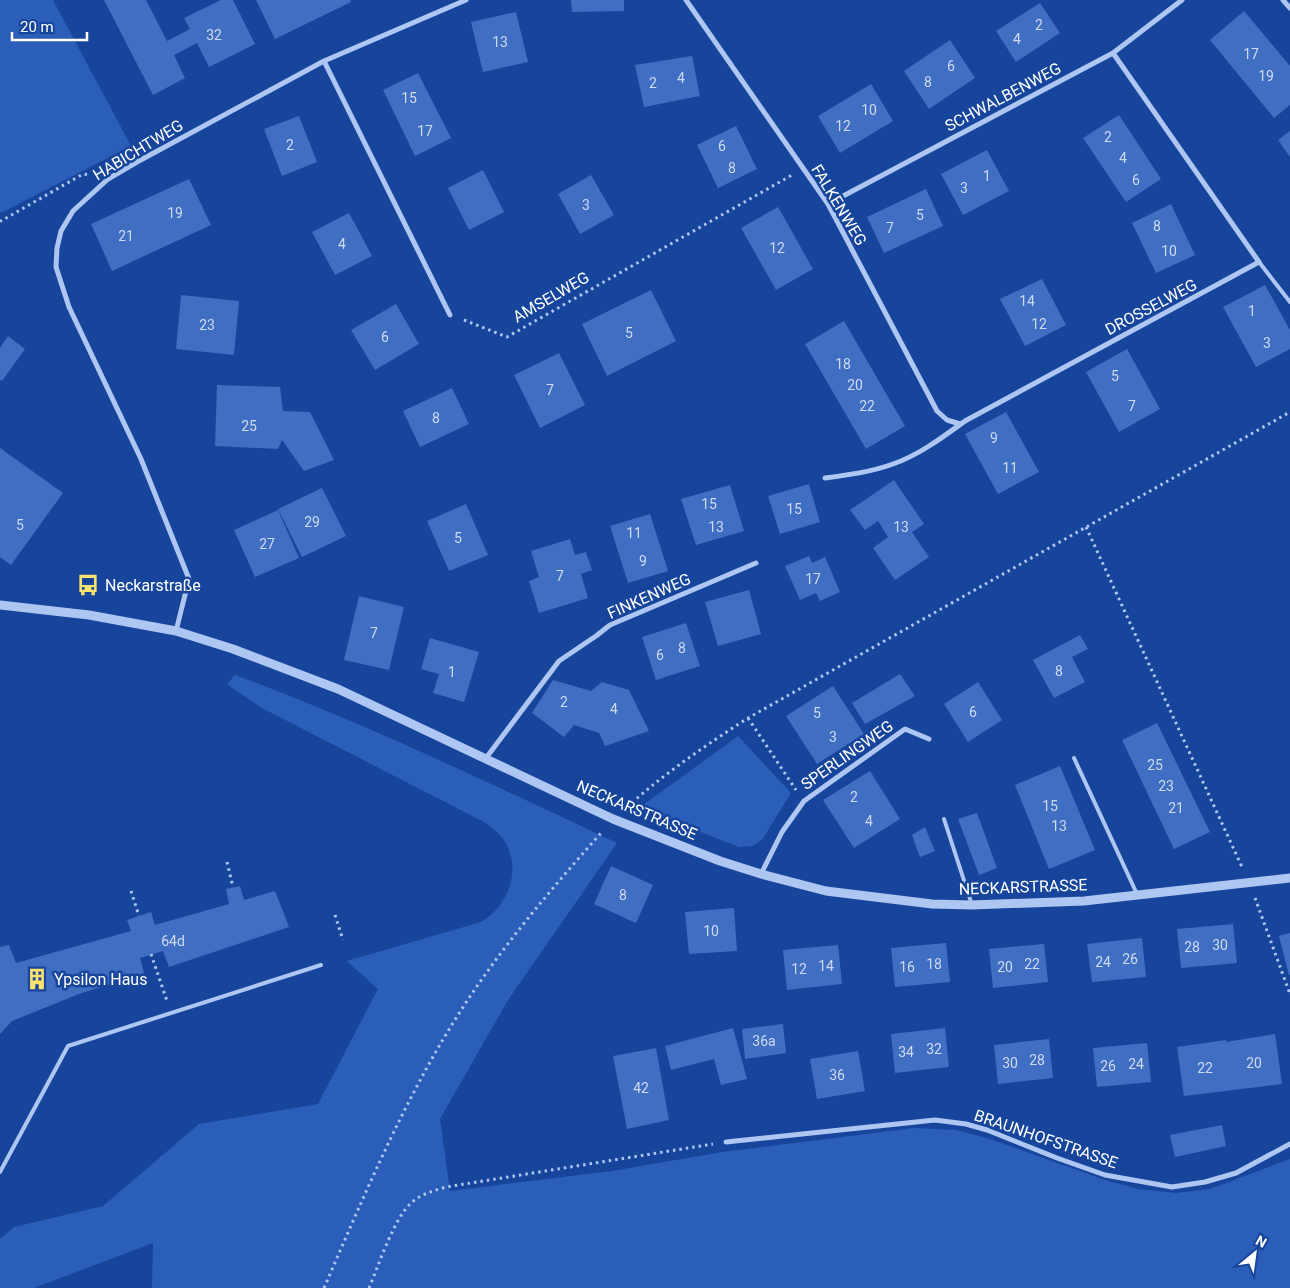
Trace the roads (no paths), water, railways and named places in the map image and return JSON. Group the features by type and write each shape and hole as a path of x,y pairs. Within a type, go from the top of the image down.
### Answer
{"street":[{"name":"HABICHTWEG","path":"176,630 189,579 141,459 69,307 56,266 57,248 62,231 73,211 108,179 137,162 324,61 466,0"},
{"name":"FALKENWEG","path":"686,0 828,204 937,410 947,420 960,424"},
{"name":"SCHWALBENWEG","path":"828,204 1113,53 1182,0"},
{"path":"1283,0 1290,8"},
{"path":"1113,53 1259,262"},
{"path":"324,61 450,315"},
{"name":"DROSSELWEG","path":"825,478 858,474 893,464 921,451 960,424 1259,262"},
{"name":"FINKENWEG","path":"486,758 559,661 610,625 756,563"},
{"name":"NECKARSTRASSE","path":"0,605 90,615 176,630 338,689 613,819 720,861 826,891 932,904 1084,901 1250,884 1290,878"},
{"name":"SPERLINGWEG","path":"761,874 782,832 804,800 905,729 929,739"},
{"name":"BRAUNHOFSTRASSE","path":"726,1142 935,1120 966,1124 987,1130 1105,1175 1172,1187 1205,1182 1236,1173 1290,1144"}],"lane":[{"path":"1259,262 1290,302"},
{"path":"1074,758 1138,895"},
{"path":"944,819 972,904"},
{"path":"0,1172 68,1046 321,966"}],"place":[{"name":"Neckarstraße","path":"88,585"},
{"name":"Ypsilon Haus","path":"37,979"}]}
